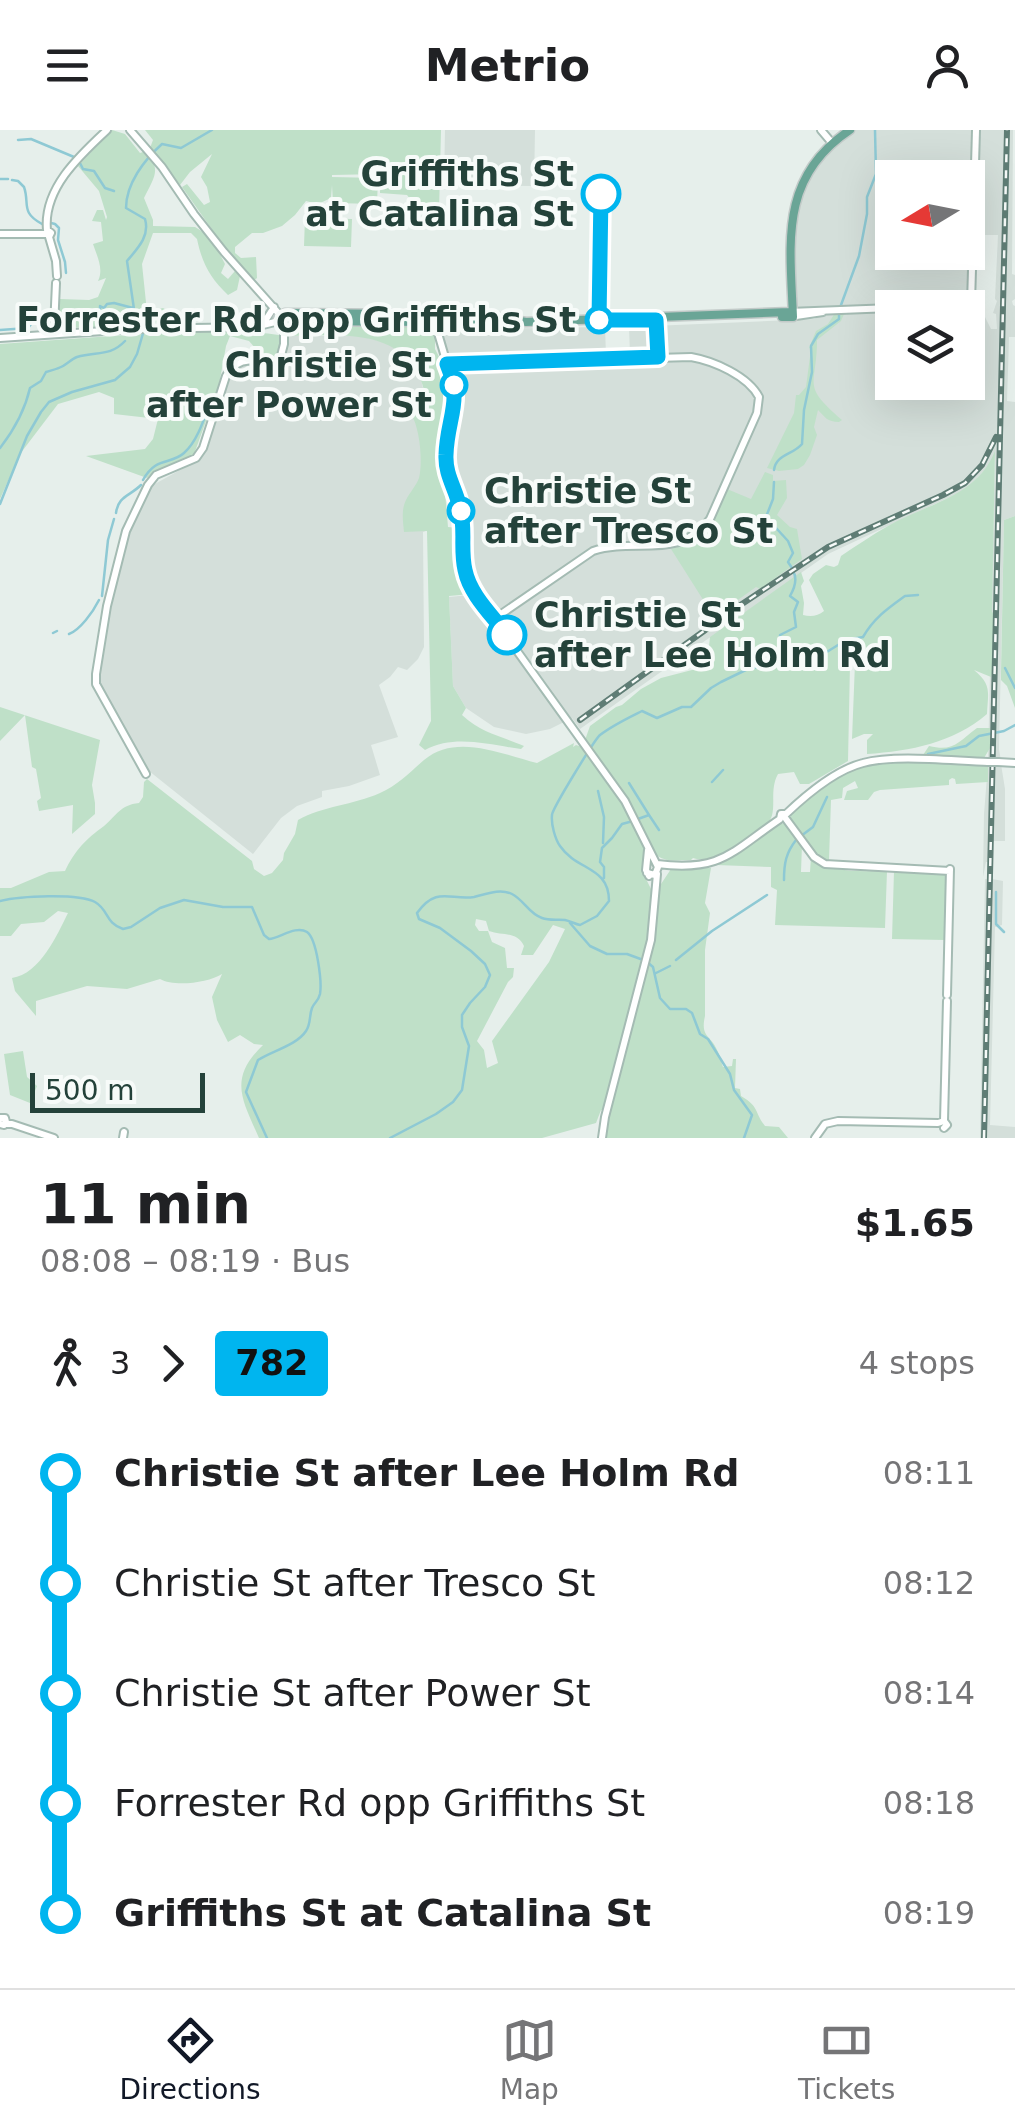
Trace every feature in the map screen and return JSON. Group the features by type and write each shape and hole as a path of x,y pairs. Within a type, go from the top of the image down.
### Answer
{"main road":[{"path":"791,314 786,229 794,190 812,157 842,130"},
{"path":"831,141 850,130"},
{"path":"791,314 791,226 802,178"},
{"path":"340,314 358,307"},
{"path":"281,315 410,314 438,320 492,316 521,322 791,314"},
{"path":"281,315 294,320 452,319 506,326 791,314"},
{"path":"644,318 658,322 678,317"}],"street":[{"path":"55,331 56,261 47,234 46,212 54,192 80,156 107,130"},
{"path":"130,130 200,221 281,315 283,350 278,367 247,360 230,369 203,448 196,458 156,475 126,532 106,606 96,678 146,774"},
{"path":"821,130 831,141"},
{"path":"971,290 976,130"},
{"path":"0,234 47,234"},
{"path":"791,314 875,309"},
{"path":"179,326 255,327 288,310 312,314"},
{"path":"0,336 256,324 281,315"},
{"path":"438,320 439,342 453,377 455,398 446,465 462,512 465,571 474,592 634,816 657,868 654,925 602,1138"},
{"path":"447,364 694,357 714,363 751,386 759,397 756,413 710,518 690,539 593,551 494,619"},
{"path":"646,870 652,876 657,868 720,860 784,818 834,776 862,763 1015,762"},
{"path":"784,818 825,864 950,869 944,1138"},
{"path":"648,850 646,870 654,886"},
{"path":"3,1121 54,1138"},
{"path":"816,1137 826,1125 842,1121 943,1125"}],"shaded area":[{"path":"445,130 535,130 534,186 444,185"},
{"path":"856,130 1013,130 1015,337 1009,337 1007,401 1015,402 1015,516 1004,520 1001,761 988,760 995,455 965,490 828,554 580,729 572,718 550,729 526,734 494,727 466,708 453,686 449,597 480,594 467,559 466,495 449,457 460,397 447,355 443,330 448,325 463,325 466,329 605,327 606,355 630,354 629,327 814,319 825,314 875,312 875,400 985,400 985,317 991,329 997,329 993,313 997,301 998,235 985,235 985,160 875,160 875,270 968,270 967,290 875,290 875,304 796,308 793,235 797,205 809,176 822,158"},
{"path":"288,336 360,336 388,343 421,380 429,412 428,530 423,532 424,647 407,670 398,667 379,685 398,737 371,745 380,775 322,791 322,797 297,806 281,818 253,854 144,767 102,690 99,676 111,605 131,529 153,485 198,460 208,446 228,380 236,367 250,363 281,370"},
{"path":"988,764 1001,764 1005,789 1005,841 993,841 992,879 1003,881 1002,925 995,927 990,1125 1015,1127 1015,1138 980,1138 985,879 989,879 990,862 986,862 983,877"}],"green space":[{"path":"112,130 125,134 154,163 155,174 144,198 153,226 200,230 225,264 221,273 228,279 235,271 240,276 237,290 228,295 216,282 191,233 153,233 142,264 147,312 155,316 154,310 163,308 175,315 175,321 65,328 59,318 60,299 98,297 106,278 98,281 100,267 93,244 103,241 101,222 92,221 97,210 103,210 106,220 107,217 99,191 78,166"},
{"path":"145,130 441,130 439,213 420,212 407,195 380,193 380,174 332,175 378,178 377,204 333,203 332,185 331,198 318,204 306,201 282,226 252,233 235,247 235,253 241,258 256,257 257,278 253,281 182,187 187,184 204,205 210,202 201,177 212,154 180,185 150,148 153,140"},
{"path":"305,218 352,219 351,247 304,246"},
{"path":"835,313 844,314 841,321 817,340 814,384 820,399 842,420 829,420 818,410 814,427 817,435 804,465 779,471 767,468 794,413 796,395 806,387 809,348 816,331 828,324"},
{"path":"429,325 435,332 435,349 450,378 452,396 442,457 448,527 459,528 461,570 471,594 449,596 453,686 466,708 462,715 484,730 524,746 521,749 472,742 436,745 425,750 419,745 431,721 427,531 404,532 403,516 404,504 420,471 419,436 411,414 429,412 421,381 411,363 398,351 364,338 288,336 288,326"},
{"path":"153,330 246,331 282,336 275,362 264,358 249,341 230,336 219,385 193,457 154,471 147,478 86,456 145,449 153,439 158,419 114,414 114,398 99,392 58,404 20,454 0,499 0,344"},
{"path":"995,451 993,670 991,677 974,670 986,685 987,714 960,732 931,744 867,754 867,740 873,734 852,739 854,659 845,663 850,664 848,761 809,784 800,784 794,772 778,774 770,820 728,853 711,859 671,860 645,848 643,873 652,891 649,942 605,1110 601,1110 596,1123 542,1138 259,1138 244,1100 242,1079 245,1068 263,1045 240,1035 228,1042 212,997 222,974 191,983 160,979 127,989 87,986 36,1001 36,1016 15,991 12,978 39,961 68,913 58,911 44,922 21,924 11,936 0,936 0,888 11,888 49,872 65,871 86,840 123,808 139,803 147,779 252,861 254,869 264,876 283,860 298,820 380,793 437,752 479,748 537,763 574,743 573,747 585,748 592,758 596,755 585,740 590,726 661,678 702,665 708,655 710,637 801,572 803,615 822,613 809,580 813,574 826,565 838,565 841,556 888,526 949,498 987,467","holes":["476,919 486,921 489,931 521,941 521,955 533,955 553,925 565,929 549,962 492,1041 498,1063 487,1068 484,1050 477,1041 513,977 514,968 507,968 505,948 492,942 488,931 479,931 475,925"]},
{"path":"765,472 773,475 773,481 786,480 787,498 777,515 797,529 802,559 714,617 671,549 700,534 727,489 751,499"},
{"path":"1015,516 1015,708 1001,672 1004,520"},
{"path":"0,707 25,715 0,741"},
{"path":"25,715 100,740 92,785 95,814 72,834 73,805 39,811 37,801 41,798"},
{"path":"977,728 990,728 990,748 984,758 923,755 929,746 950,747"},
{"path":"883,762 988,764 988,782 956,784 952,778 949,785 880,790 868,800 844,800 847,791 858,788 855,781 843,788 842,798 831,800 827,862 805,842 790,815 844,775"},
{"path":"778,823 786,824 802,844 801,872 810,872 811,857 838,869 887,871 885,928 775,925 777,890 771,887 771,867 716,865"},
{"path":"711,868 705,903 710,913 705,950 705,1032 723,1067 732,1066 736,1059 735,1088 740,1089 741,1096 754,1107 765,1126 779,1127 788,1138 604,1138 653,945 659,887 671,869"},
{"path":"894,871 945,872 945,940 892,939"},
{"path":"23,1051 27,1077 37,1086 30,1103 10,1095 4,1054"}],"waterway":[{"path":"0,504 27,436 49,402 115,380 130,367 144,330 134,309 127,261 142,242 146,225 145,219 126,208 129,190 143,165 162,144 181,148 212,130"},
{"path":"841,305 859,256 867,197 876,174 875,130"},
{"path":"18,140 31,139 74,157"},
{"path":"80,163 83,169 94,171 105,188 114,191"},
{"path":"0,179 8,179"},
{"path":"12,180 24,187 28,212 42,224"},
{"path":"51,223 59,228 66,273"},
{"path":"95,311 114,303 133,308"},
{"path":"774,470 778,461 802,444 812,372 811,346 818,334 839,319 839,314"},
{"path":"0,330 28,328 35,319"},
{"path":"0,448 18,420 30,388 46,372 77,357 114,349 125,341"},
{"path":"143,480 153,467 179,457 189,448 211,400"},
{"path":"774,482 766,517 788,541 793,553 788,562 792,568"},
{"path":"116,513 122,500 141,485"},
{"path":"102,596 114,519"},
{"path":"780,650 780,635 796,627 794,612 798,602 790,596 795,581 793,571"},
{"path":"390,1138 436,1114 462,1090 469,1046 462,1015 490,975 471,951 440,928 419,919 417,913 424,904 444,896 466,898 503,892 512,894 545,919 580,925 597,916 609,901 604,881 560,846 552,819 566,788 600,735 642,711 657,718 691,707 721,682 752,667 773,667 784,648 822,655 846,640 863,637 892,605 905,596 918,595"},
{"path":"69,634 86,620 99,600"},
{"path":"53,633 57,631"},
{"path":"1005,668 1015,688"},
{"path":"928,754 966,746 979,736 1015,725"},
{"path":"712,782 723,770"},
{"path":"629,783 649,815"},
{"path":"598,791 604,817 603,843"},
{"path":"801,836 813,827 827,797"},
{"path":"638,819 649,815 659,830"},
{"path":"604,878 602,848 622,824 633,821"},
{"path":"784,880 786,858 796,840"},
{"path":"996,892 996,924 1004,932"},
{"path":"676,960 767,895"},
{"path":"0,901 49,896 87,899 99,905 123,929 160,908 184,900 252,907 269,939 293,931 307,932 316,952 320,988 309,1026 297,1040 258,1060 246,1092 267,1138"},
{"path":"570,923 590,946 607,954 627,954 646,961 653,967 660,998 670,1009 692,1013 700,1034 708,1039 730,1074 734,1090 752,1115 744,1138"},
{"path":"656,973 670,966"}],"railway":[{"path":"984,1138 1007,130"},
{"path":"580,720 828,547 965,483 982,465 996,437"}],"bus line":[{"name":"782","path":"507,635 474,592 465,571 462,512 446,465 455,398 447,364 658,357 656,320 599,320 601,194"}],"place":[{"name":"Griffiths St at Catalina St","path":"601,194"},
{"name":"Forrester Rd opp Griffiths St","path":"599,320"},
{"name":"Christie St after Power St","path":"454,385"},
{"name":"Christie St after Tresco St","path":"461,511"},
{"name":"Christie St after Lee Holm Rd","path":"507,635"}]}
